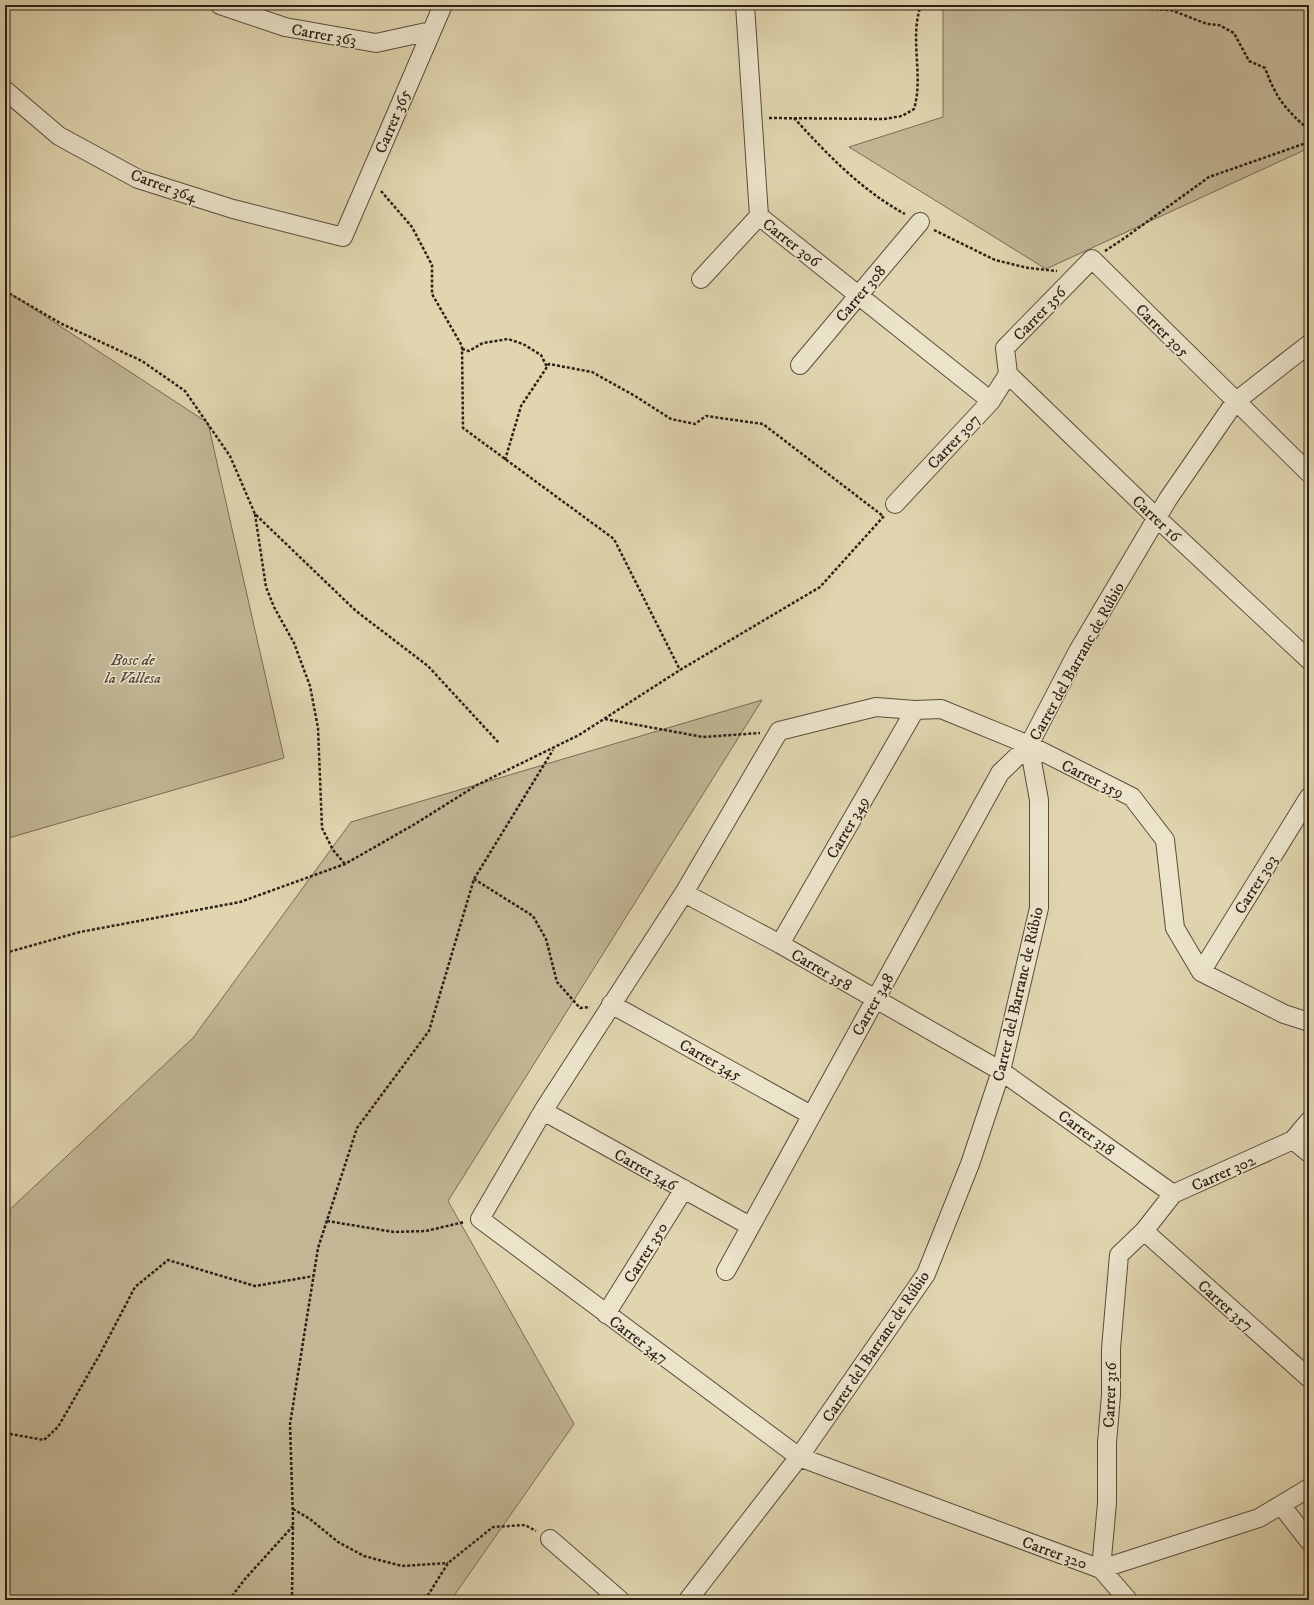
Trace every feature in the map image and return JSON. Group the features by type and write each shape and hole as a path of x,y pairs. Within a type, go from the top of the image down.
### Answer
{"street":[{"name":"Carrer 363","path":"220,5 284,27 376,43 431,31"},
{"name":"Carrer 365","path":"343,237 443,5"},
{"name":"Carrer 306","path":"745,5 759,216 990,401"},
{"name":"Carrer 364","path":"5,90 58,136 138,179 233,209 343,237"},
{"path":"701,279 759,216"},
{"name":"Carrer 308","path":"800,365 920,222"},
{"name":"Carrer 356","path":"1008,374 1005,348 1092,259"},
{"name":"Carrer 305","path":"1092,259 1309,473"},
{"name":"Carrer del Barranc de Rúbio","path":"688,1600 799,1457 926,1274 970,1164 1001,1070 1039,908 1039,800 1029,745 1078,651 1157,518 1236,402 1309,344"},
{"name":"Carrer 307","path":"889,510 990,401 1008,374"},
{"name":"Carrer 16","path":"1008,374 1157,518 1309,660"},
{"name":"Carrer 359","path":"779,731 876,707 915,710 940,709 1029,745 1132,797 1165,840 1175,928 1201,972"},
{"name":"Carrer 349","path":"780,944 915,710"},
{"path":"480,1219 543,1111 684,893 779,731"},
{"name":"Carrer 348","path":"726,1271 1000,773 1029,745"},
{"name":"Carrer 303","path":"1201,972 1309,797"},
{"name":"Carrer 358","path":"684,893 780,944 875,1000 1001,1070"},
{"path":"1201,972 1284,1014 1309,1022"},
{"name":"Carrer 345","path":"611,1004 811,1115"},
{"name":"Carrer 318","path":"1001,1070 1173,1194"},
{"name":"Carrer 346","path":"543,1111 750,1226"},
{"name":"Carrer 302","path":"1144,1231 1173,1194 1293,1140 1309,1121"},
{"path":"1293,1140 1309,1153"},
{"name":"Carrer 350","path":"606,1314 684,1190"},
{"name":"Carrer 347","path":"480,1219 799,1457"},
{"name":"Carrer 357","path":"1144,1231 1309,1378"},
{"name":"Carrer 316","path":"1101,1569 1107,1503 1107,1443 1111,1395 1111,1349 1119,1255 1144,1231"},
{"name":"Carrer 320","path":"799,1457 1101,1569 1259,1518 1309,1488"},
{"path":"1281,1505 1309,1541"},
{"path":"550,1539 620,1600"},
{"path":"1101,1569 1128,1600"}],"path":[{"path":"753,118 884,119 902,116 914,109 918,96 917,23 921,5"},
{"path":"1136,5 1147,9 1171,10 1207,24 1219,25 1234,33 1249,61 1265,68 1273,91 1288,112 1309,130"},
{"path":"794,118 823,150 854,180 890,206 995,260 1028,268 1063,272"},
{"path":"1092,259 1126,237 1209,176 1309,142"},
{"path":"369,176 412,226 432,265 432,294 462,349 463,428 614,539 680,670"},
{"path":"5,291 62,324 142,361 185,391 230,456 255,514 266,587 274,607 294,643 310,686 318,728 322,828 333,850 345,864"},
{"path":"462,349 469,352 483,343 508,339 523,344 541,355 547,367"},
{"path":"5,953 80,932 240,902 345,864 415,824 477,785 554,749 680,670 820,587 889,510 762,424 706,416 695,424 671,419 635,396 592,372 549,364 521,406 506,460"},
{"path":"255,514 356,610 428,666 499,743"},
{"path":"604,719 703,737 779,731"},
{"path":"292,1600 293,1526 290,1424 318,1248 357,1128 429,1031 474,879 554,749"},
{"path":"474,879 533,916 546,938 557,982 580,1008 611,1004"},
{"path":"327,1221 394,1232 426,1231 480,1219"},
{"path":"5,1433 44,1440 58,1427 100,1354 135,1287 168,1260 256,1286 314,1276"},
{"path":"292,1509 310,1519 338,1542 364,1556 402,1566 448,1562"},
{"path":"425,1600 448,1562 493,1527 525,1524 550,1539"},
{"path":"229,1600 245,1579 293,1526"}],"green space":[{"path":"943,5 1309,5 1309,148 1046,269 849,147 943,117"},
{"name":"Bosc de la Vallesa","path":"5,290 208,423 284,758 5,839"},
{"path":"762,700 448,1201 574,1424 451,1600 5,1600 5,1214 193,1038 351,822"}]}
